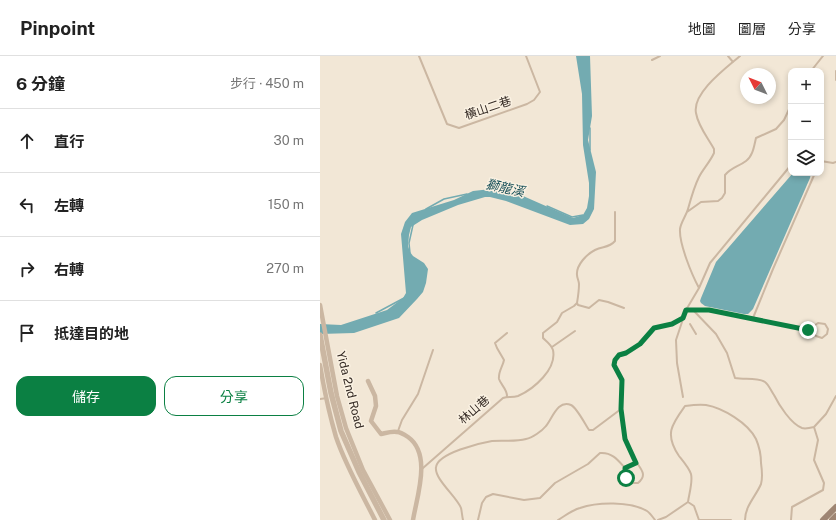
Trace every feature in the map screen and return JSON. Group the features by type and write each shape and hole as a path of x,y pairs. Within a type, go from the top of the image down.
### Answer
{"main road":[{"path":"823,520 836,507"},
{"path":"832,520 836,516"}],"street":[{"name":"Yida 2nd Road","path":"320,305 336,438 375,520"},
{"name":"Yida 2nd Road","path":"320,335 331,395 363,470 390,520"},
{"name":"Yida 2nd Road","path":"320,365 331,395 341,430 359,472 384,520"},
{"path":"368,381 375,396 376,406 371,421 381,434 398,432 407,436 420,452 422,468 413,520"}],"lane":[{"name":"橫山二巷","path":"419,56 447,124 459,128 527,104 534,100 540,92 526,56"},
{"path":"652,60 660,56"},
{"path":"728,56 733,62"},
{"path":"699,288 692,275 681,241 680,230 682,220 686,213 694,188 714,154 714,149 695,112 697,102 707,86 740,56"},
{"path":"813,68 823,56"},
{"path":"836,71 836,80"},
{"path":"686,213 701,202 718,201 722,198 725,193 725,175 734,167 747,161 751,156 756,138 776,129 784,120 788,111"},
{"path":"824,162 836,162"},
{"path":"683,397 676,363 676,340 686,310 699,288 710,263 788,169"},
{"path":"753,318 814,176"},
{"path":"615,212 615,241 610,246 594,250 590,253 577,270 576,275 579,283 577,303 589,308 599,300 624,308"},
{"name":"林山巷","path":"422,468 503,398 507,396 510,397 519,395 538,382 548,372 552,364 553,351 552,347 543,338 543,333 557,322 562,313 577,303"},
{"path":"686,310 709,310 753,318 808,330 816,336 822,338 827,334 828,329 825,324 818,323 808,330"},
{"path":"693,310 716,334 727,353 735,378 758,380 768,385 779,406 798,426 803,428 814,427 826,414 836,396"},
{"path":"478,520 482,503 486,497 492,494 524,500 540,498 555,483 588,464 600,453 605,453 615,457 625,468 627,480 633,484 642,480 643,473 636,463 625,439 621,409 622,380 614,365 615,360 619,355 626,353 640,344 654,328 672,324 683,318"},
{"path":"690,324 696,334"},
{"path":"552,347 574,332"},
{"path":"507,333 495,343 496,348 504,360 499,376 507,392 507,396"},
{"path":"398,432 402,420 418,394 433,350"},
{"path":"320,399 331,395"},
{"path":"463,520 461,507 436,471 437,463 441,458 456,450 490,441 527,439 546,427 558,407 564,405 571,405 576,410 589,430 593,430 621,409"},
{"path":"658,520 666,517 688,502 691,475 675,449 671,432 672,423 685,406 705,405 720,409 736,419 750,430 756,439 760,452 762,476 760,484 749,505 745,520"},
{"path":"791,520 792,507 823,490 824,483 814,460 818,440 814,427"},
{"path":"625,468 636,463"},
{"path":"688,502 694,506 699,520 731,520"},
{"path":"558,520 578,508 590,505 614,504 634,506 646,510 655,520"}],"water":[{"name":"獅龍溪","path":"576,56 590,56 592,116 588,140 596,172 594,209 589,219 583,224 570,225 506,201 485,197 458,205 422,220 411,227 408,246 413,256 424,263 428,269 423,292 417,299 399,318 354,333 320,334 320,324 341,325 387,310 403,298 406,293 401,234 405,222 412,213 454,200 473,191 502,189 514,192 573,218 583,215 587,208 589,183 583,145 582,94"},
{"path":"790,176 810,176 753,309 748,314 705,306 701,303 700,301 716,262"}],"waterway":[{"name":"獅龍溪","path":"590,128 590,150"},
{"name":"獅龍溪","path":"426,209 444,199 467,194"},
{"name":"獅龍溪","path":"547,206 572,217 583,215"},
{"name":"獅龍溪","path":"410,253 409,243 413,225"},
{"name":"獅龍溪","path":"376,313 404,298"}],"route":[{"path":"626,478 625,468 636,463 625,439 621,409 622,380 614,365 615,360 619,355 626,353 640,344 654,328 672,324 683,318 686,310 709,310 808,330"}]}
